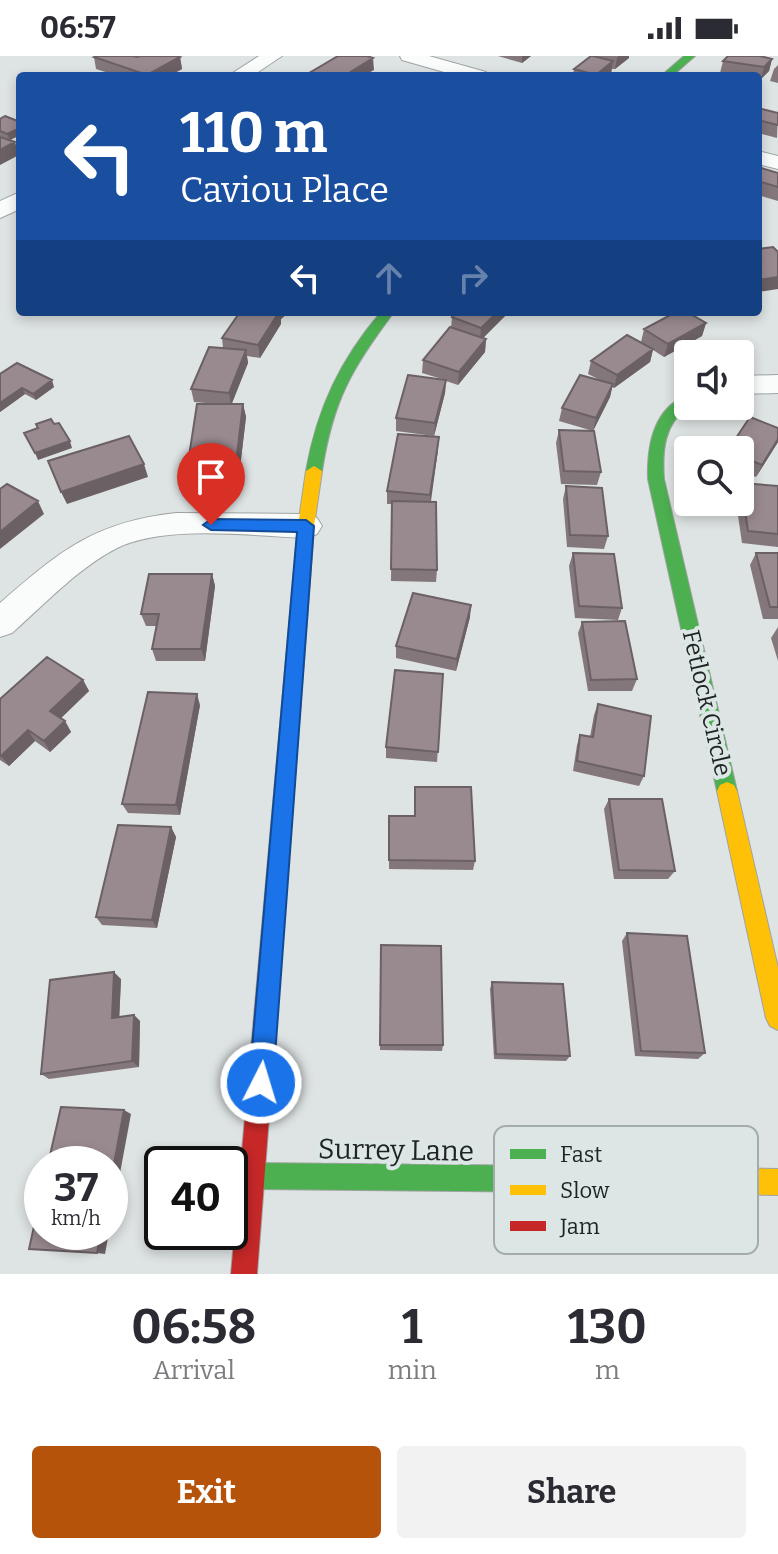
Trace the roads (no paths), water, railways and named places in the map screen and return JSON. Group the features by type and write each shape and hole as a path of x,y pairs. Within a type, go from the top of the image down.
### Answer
{"street":[{"path":"245,72 273,56"},
{"path":"671,72 690,56"},
{"path":"423,58 467,72"},
{"path":"244,1274 306,526 321,423 351,353 384,316"},
{"path":"754,385 778,384"},
{"name":"Fetlock Circle","path":"674,411 665,418 655,437 656,479 778,1018"},
{"path":"0,623 59,573 109,539 133,531 172,526 306,526"},
{"name":"Surrey Lane","path":"254,1176 494,1179"},
{"name":"Surrey Lane","path":"758,1182 778,1182"}]}
